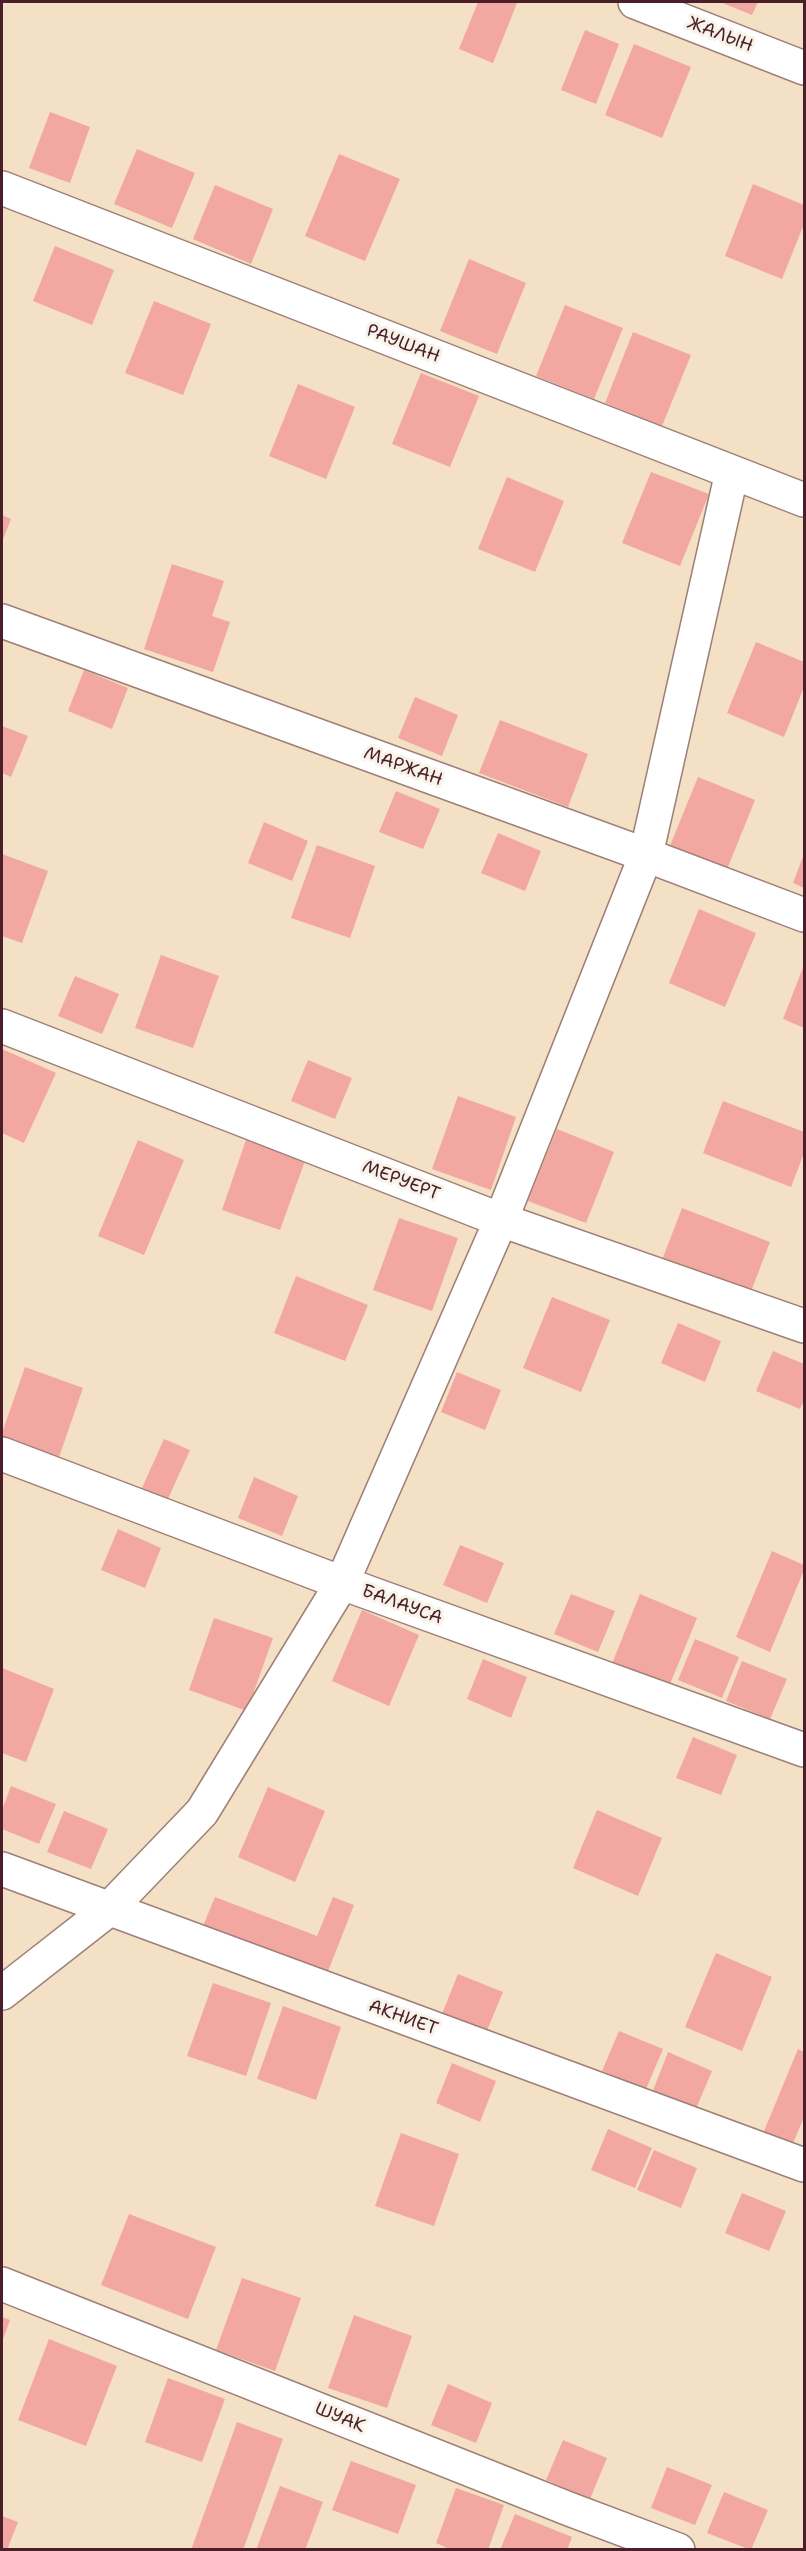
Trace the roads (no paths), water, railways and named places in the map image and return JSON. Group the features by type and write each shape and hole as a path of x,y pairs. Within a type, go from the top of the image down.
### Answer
{"street":[{"name":"ЖАЛЫН","path":"635,2 804,68"},
{"name":"РАУШАН","path":"2,188 804,500"},
{"path":"2,1993 108,1910 202,1812 342,1583 501,1220 646,855 732,472"},
{"name":"МАРЖАН","path":"2,621 646,855 804,915"},
{"name":"МЕРУЕРТ","path":"2,1026 501,1220 804,1326"},
{"name":"БАЛАУСА","path":"2,1454 342,1583 804,1750"},
{"name":"АКНИЕТ","path":"2,1869 804,2165"},
{"name":"ШУАК","path":"2,2284 678,2550"}]}
